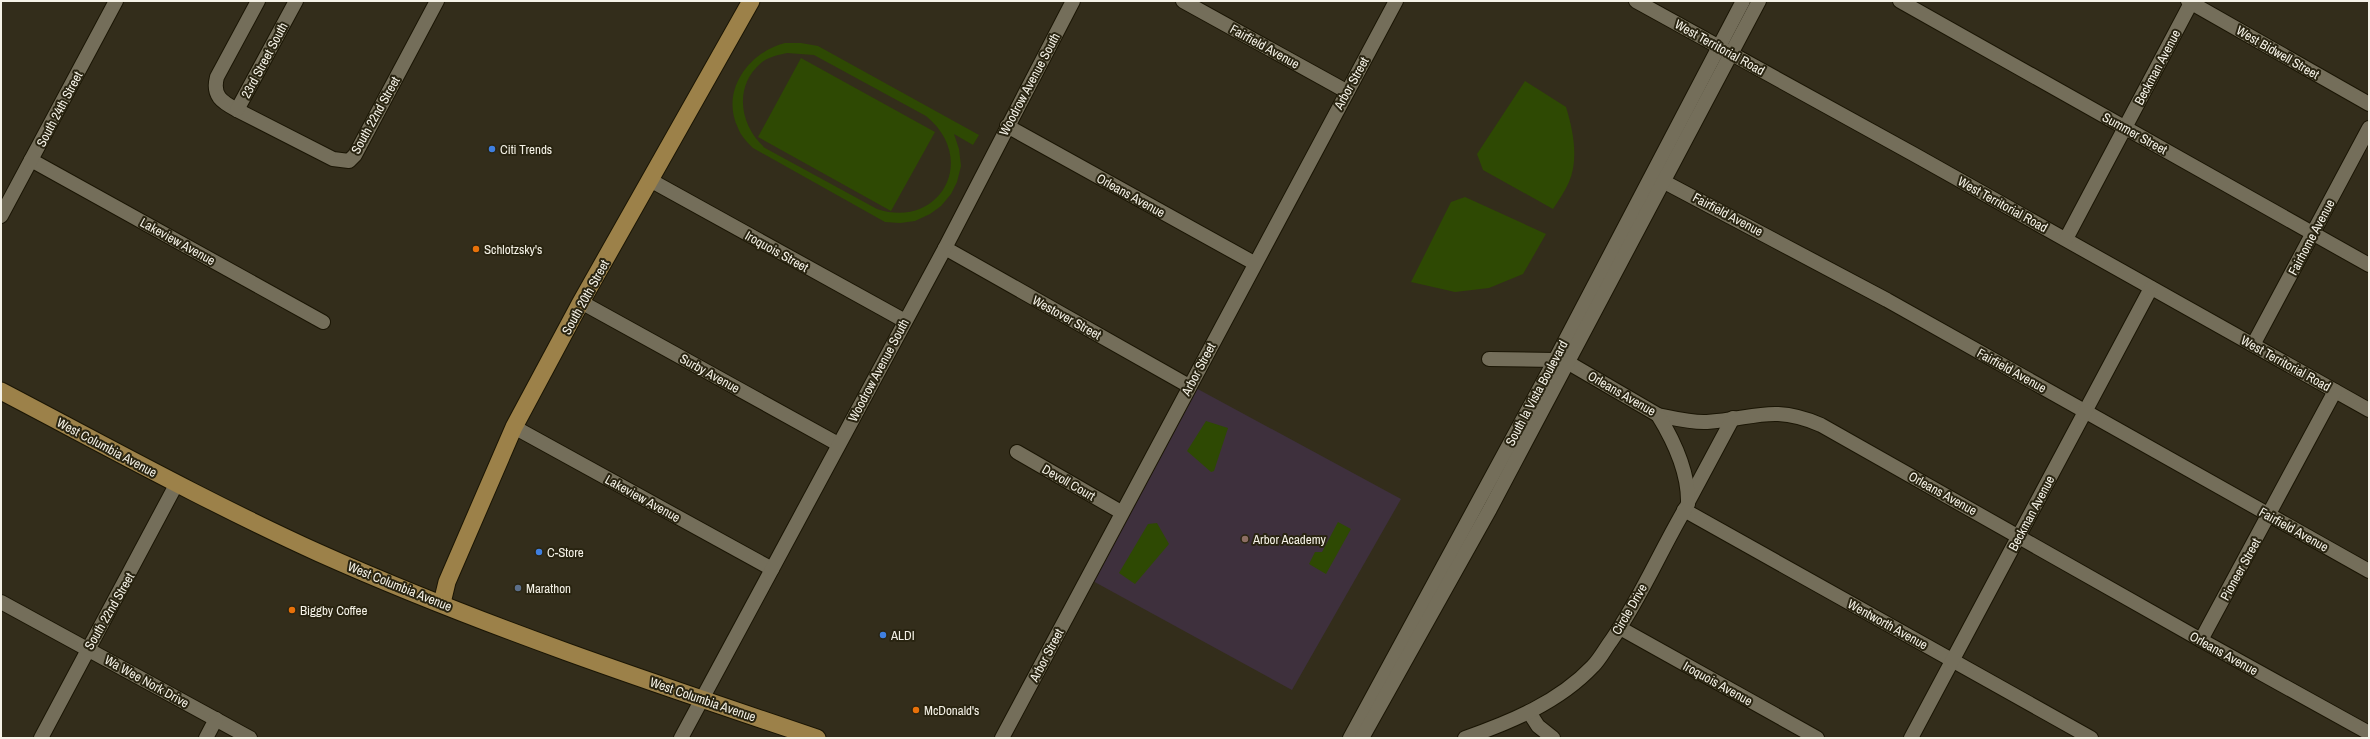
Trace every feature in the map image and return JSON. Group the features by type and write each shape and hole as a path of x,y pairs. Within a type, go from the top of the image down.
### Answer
{"main road":[{"name":"South 20th Street","path":"442,603 447,581 486,488 514,427 581,302 751,1"},
{"name":"West Columbia Avenue","path":"1,391 177,483 317,552 442,603 701,699 817,738"}],"street":[{"name":"South 24th Street","path":"1,216 116,1"},
{"name":"23rd Street South","path":"258,1 214,87 222,101 238,110 296,1"},
{"name":"South 22nd Street","path":"238,110 333,159 349,161 355,155 437,1"},
{"name":"Woodrow Avenue South","path":"681,738 904,321 945,248 1073,1"},
{"name":"Fairfield Avenue","path":"1183,1 1346,91"},
{"name":"Arbor Street","path":"1002,738 1254,263 1396,1"},
{"name":"West Territorial Road","path":"1636,1 2066,239 2369,410"},
{"path":"1725,50 1744,1"},
{"path":"1725,50 1759,1"},
{"name":"Summer Street","path":"1900,1 2369,265"},
{"name":"Beckman Avenue","path":"2066,239 2126,128 2190,2"},
{"name":"West Bidwell Street","path":"2190,2 2369,104"},
{"name":"South la Vista Boulevard","path":"1350,738 1561,361 1725,50"},
{"name":"Orleans Avenue","path":"1007,126 1254,263"},
{"name":"Fairhome Avenue","path":"2253,345 2369,128"},
{"name":"Lakeview Avenue","path":"32,160 323,322"},
{"name":"Fairfield Avenue","path":"1657,178 1894,304 2369,572"},
{"name":"Iroquois Street","path":"650,180 904,321"},
{"name":"Westover Street","path":"945,248 1189,386"},
{"name":"Beckman Avenue","path":"1911,738 2151,288"},
{"name":"Surby Avenue","path":"581,302 838,444"},
{"name":"Orleans Avenue","path":"1489,358 1561,361 1658,415 1706,422 1772,413 1802,417 1821,425 2201,640 2369,733"},
{"name":"South la Vista Boulevard","path":"1362,738 1490,509 1561,361"},
{"name":"Pioneer Street","path":"2201,640 2335,391"},
{"path":"1658,415 1671,435 1681,465 1688,493 1686,507"},
{"name":"Circle Drive","path":"1465,738 1494,728 1529,712 1566,690 1594,665 1620,628 1733,418"},
{"name":"Lakeview Avenue","path":"514,427 772,569"},
{"name":"Devoll Court","path":"1017,452 1121,512"},
{"name":"South 22nd Street","path":"41,738 87,648 134,567 177,483"},
{"name":"Wentworth Avenue","path":"1686,507 2091,738"},
{"name":"Wa Wee Nork Drive","path":"1,602 250,738"},
{"name":"Iroquois Avenue","path":"1620,628 1817,738"},
{"path":"1529,712 1538,726 1553,738"},
{"path":"206,738 216,719"}],"shaded area":[{"name":"Arbor Academy","path":"1194,387 1401,499 1292,690 1091,580"}],"green space":[{"path":"785,43 801,43 818,46 979,135 973,145 954,134 959,149 961,166 957,182 951,194 941,206 930,214 915,221 900,223 885,222 753,148 742,136 733,114 735,87 741,75 750,64 760,55","holes":["787,53 814,55 926,116 942,133 950,152 950,170 945,186 934,200 919,209 899,213 877,209 765,148 757,139 745,118 743,106 743,95 746,83 752,73 761,63 777,55"]},
{"path":"801,58 935,132 891,211 758,137"},
{"path":"1525,81 1566,107 1571,125 1574,144 1574,164 1566,189 1553,209 1483,170 1477,154"},
{"path":"1465,197 1546,234 1523,274 1489,288 1455,292 1411,282 1451,202"},
{"path":"1206,421 1228,428 1214,471 1211,472 1187,451"},
{"path":"1338,522 1351,529 1326,574 1309,564 1315,552 1322,552"},
{"path":"1157,523 1169,544 1135,584 1119,573 1148,524"}],"place":[{"name":"Citi Trends","path":"492,149"},
{"name":"Schlotzsky's","path":"476,249"},
{"name":"Arbor Academy","path":"1245,539"},
{"name":"C-Store","path":"539,552"},
{"name":"Marathon","path":"518,588"},
{"name":"Biggby Coffee","path":"292,610"},
{"name":"ALDI","path":"883,635"},
{"name":"McDonald's","path":"916,710"}]}
